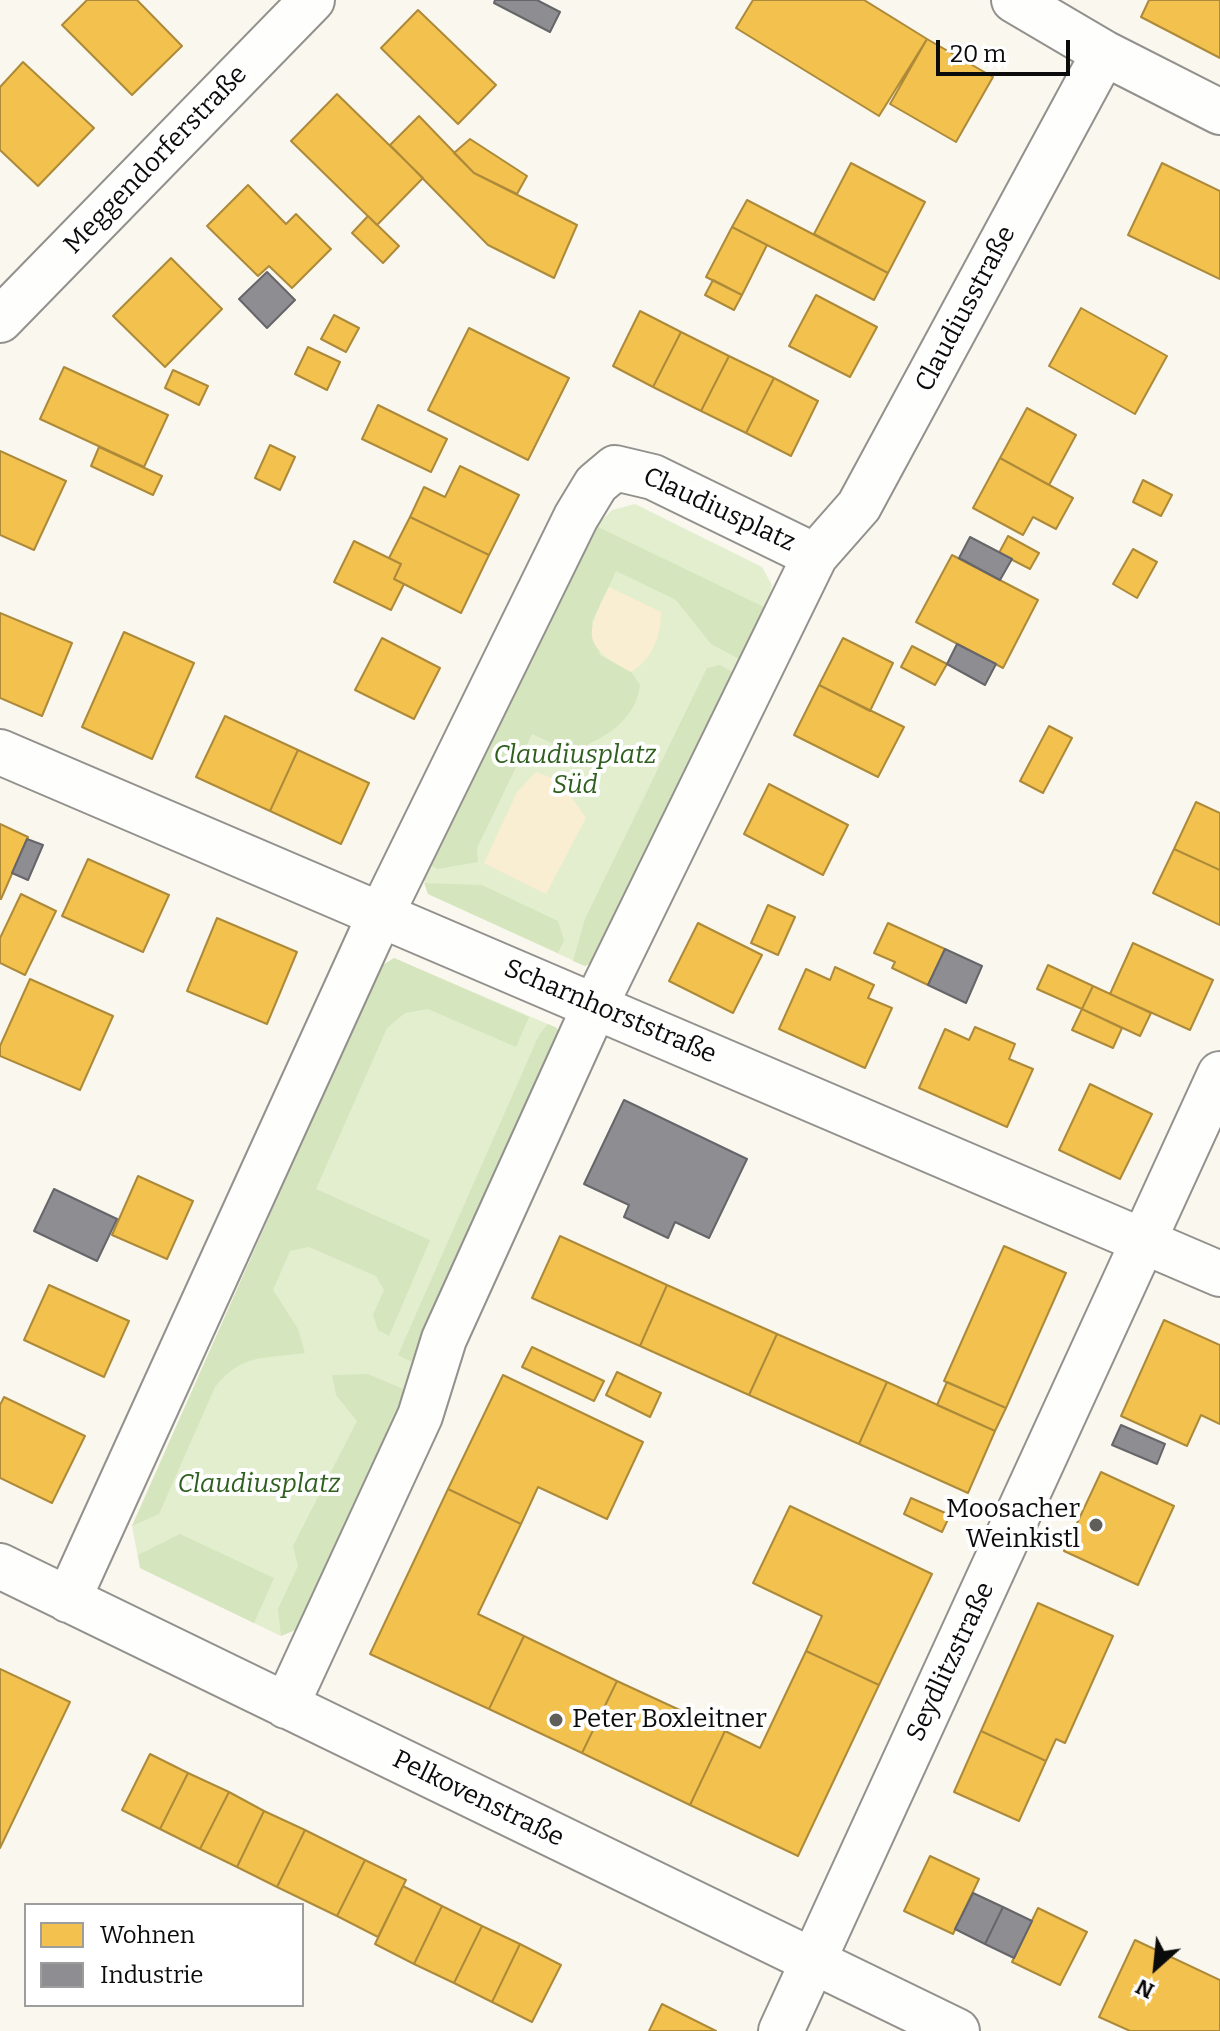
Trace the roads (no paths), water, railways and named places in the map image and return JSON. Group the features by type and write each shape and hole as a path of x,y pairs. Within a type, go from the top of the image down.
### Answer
{"street":[{"name":"Meggendorferstraße","path":"0,320 312,0"},
{"path":"1014,0 1104,53 1220,112"},
{"name":"Claudiusstraße","path":"815,556 859,506 1104,53"},
{"name":"Claudiusplatz","path":"68,1600 381,914 576,517 603,474 615,468 638,471 815,556 595,1006 444,1339 420,1416 286,1706"},
{"name":"Scharnhorststraße","path":"0,752 1220,1274"},
{"name":"Seydlitzstraße","path":"781,2031 1220,1074"},
{"name":"Pelkovenstraße","path":"0,1566 957,2031"}],"place":[{"name":"Moosacher Weinkistl","path":"1096,1525"},
{"name":"Peter Boxleitner","path":"556,1720"}],"park label":[{"name":"Claudiusplatz Süd","path":"575,771"}]}
